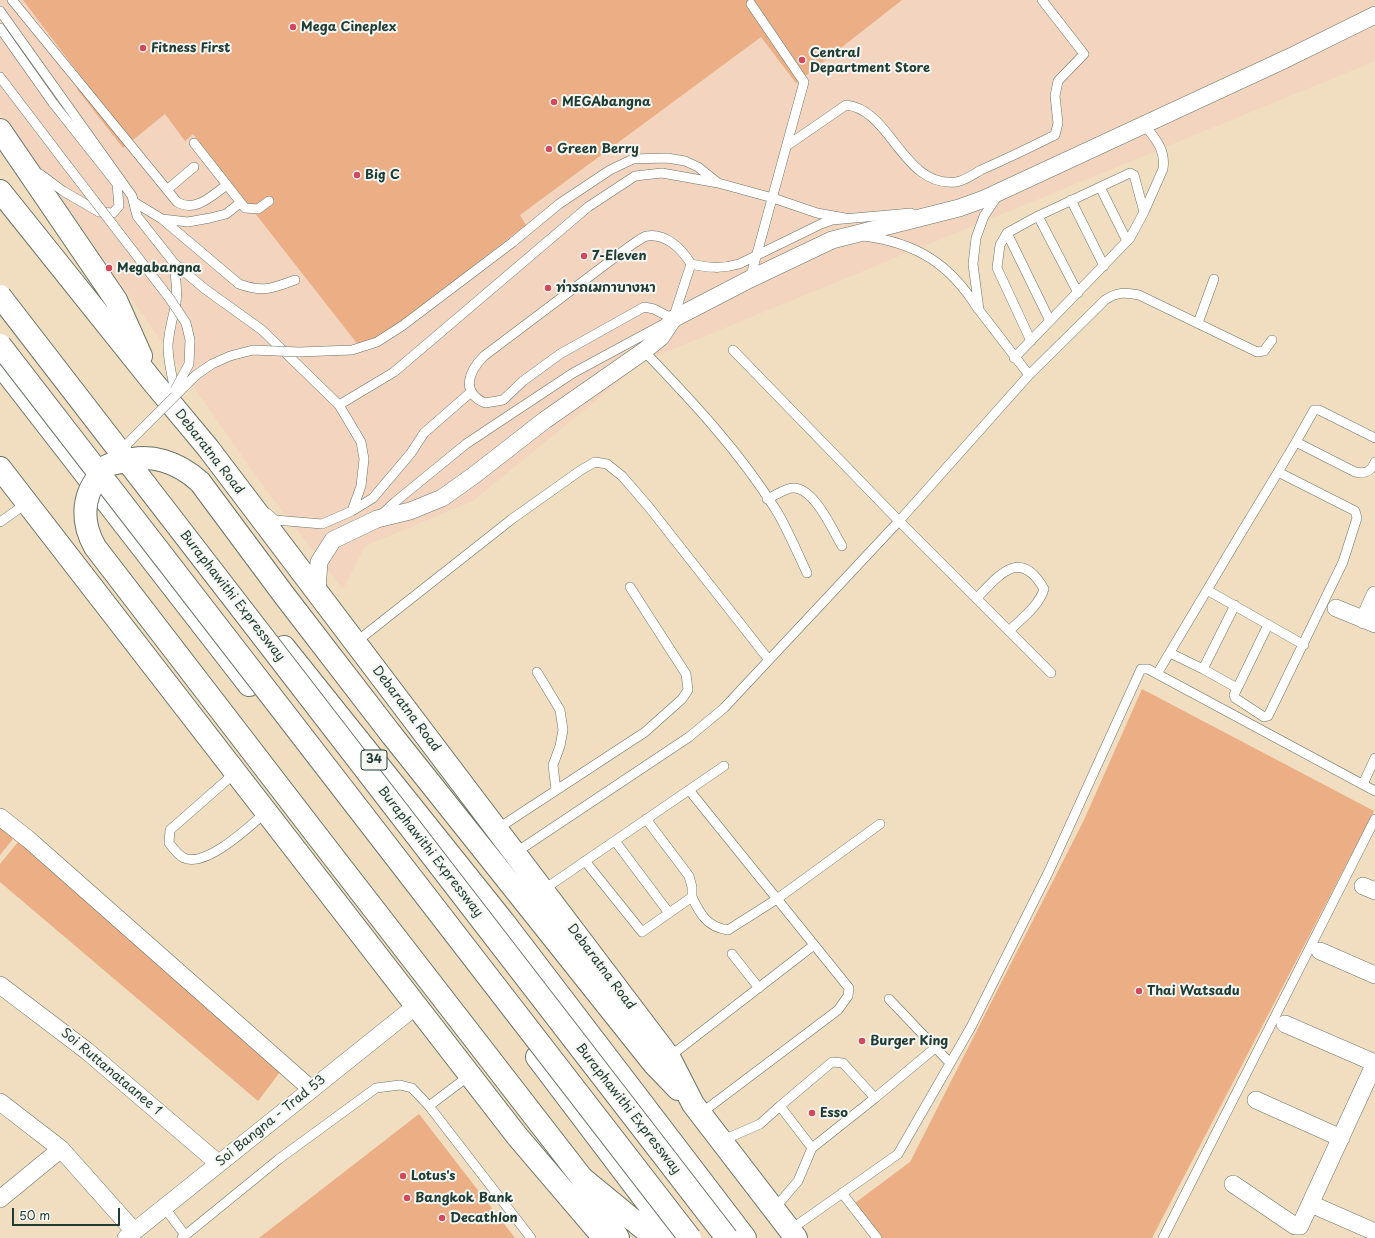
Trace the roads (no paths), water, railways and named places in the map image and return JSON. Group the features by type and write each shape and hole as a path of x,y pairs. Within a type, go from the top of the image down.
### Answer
{"main road":[{"path":"5,137 116,300 152,382"},
{"name":"Debaratna Road","path":"0,191 152,382 173,411 317,590 669,1057 697,1109 793,1234"},
{"name":"34","path":"0,284 239,590 503,920 745,1238"},
{"name":"Buraphawithi Expressway","path":"0,296 727,1238"},
{"path":"0,345 690,1238"},
{"path":"0,364 460,957 674,1238"},
{"path":"618,1238 582,1178 95,547 88,535 85,524 85,511 91,489 106,466 128,459 151,458 177,466 189,472 200,482 284,595 391,734 654,1064 697,1109"},
{"path":"0,468 517,1136 604,1238"},
{"path":"582,1178 655,1238"}],"street":[{"path":"317,590 319,562 333,540 377,519 410,511 442,498 474,476 545,420 644,351 661,337 673,319 818,246 849,234 973,204 1288,58 1375,15"},
{"path":"1336,608 1370,622 1375,595"},
{"path":"0,817 28,839 311,1089"},
{"path":"1320,952 1375,975"},
{"name":"Soi Ruttanataanee 1","path":"0,985 87,1051 218,1163"},
{"name":"Soi Bangna - Trad 53","path":"130,1235 417,1005"},
{"path":"1233,1184 1297,1227 1301,1225 1374,1069 1285,1024"},
{"path":"1256,1100 1341,1138"},
{"path":"0,1102 61,1149 130,1235"},
{"path":"0,1199 61,1149"},
{"path":"1312,1204 1375,1232"}],"lane":[{"path":"12,0 168,189 177,202 184,206 193,206 204,201 227,185"},
{"path":"788,145 846,105 855,106 864,111 878,124 919,170 931,179 958,182 1055,135 1058,122 1054,96 1058,81 1084,54 1042,0"},
{"path":"750,279 788,145 804,82 751,4"},
{"path":"0,11 132,196 137,216 174,263 205,289 262,330 339,405 361,442 364,459 361,486 352,511"},
{"path":"0,28 53,104 117,184 119,206 113,213 99,212 45,179 5,137"},
{"path":"0,77 170,299 186,324 190,340 189,364 173,411"},
{"path":"1014,358 1127,241 1144,212 1163,169 1164,161 1163,152 1144,124"},
{"path":"194,143 245,208 258,209 269,201"},
{"path":"106,466 173,411 196,375 212,364 230,356 252,350 299,352 352,350 377,342 402,326 513,242 559,204 610,170 633,159 667,158 685,161 698,168 718,183"},
{"path":"168,189 194,167"},
{"path":"339,405 394,372 588,207 635,176 662,173 718,183 773,198 817,213 845,218"},
{"path":"1031,341 997,268 1000,245 1007,233 1038,216 1130,173 1134,175 1144,212"},
{"path":"1100,187 1127,241"},
{"path":"979,310 973,264 976,238 984,216 1001,191"},
{"path":"1071,200 1104,266"},
{"path":"134,202 162,219 239,284 264,290 295,280"},
{"path":"162,219 188,222 210,218 226,214 240,203"},
{"path":"673,319 654,309 644,307 560,354 523,381 503,400 485,403 475,397 471,392 468,382 476,364 484,356 630,246 646,236 660,237 671,242 685,254 691,264 709,268 729,267 756,256 821,224 845,218 947,211"},
{"path":"1038,216 1078,293"},
{"path":"1007,233 1050,321"},
{"path":"849,234 883,239 906,246 929,256 952,276 970,296 1014,358 1029,375"},
{"path":"173,411 168,346 177,291 174,263"},
{"path":"377,519 395,502 478,436 572,373 673,319 691,264"},
{"path":"1198,323 1214,278"},
{"path":"515,853 689,737 724,708 899,521 1029,375 1105,300 1115,293 1126,292 1139,295 1257,352 1264,351 1272,340"},
{"path":"733,350 899,521 1051,673"},
{"path":"644,351 683,391 727,442 776,511 807,573"},
{"path":"240,493 275,520 322,524 352,511 373,498 410,453 424,433 471,392"},
{"path":"1158,674 1314,410 1318,410 1375,438"},
{"path":"1296,442 1355,472 1368,472 1375,462"},
{"path":"356,642 512,520 580,470 595,462 607,464 622,476 648,506 769,660"},
{"path":"1268,625 1234,695 1235,698 1252,710 1266,717 1304,645 1343,562 1357,515 1355,511 1278,472"},
{"path":"767,499 793,488 801,490 821,508 842,546"},
{"path":"0,522 28,503"},
{"path":"977,598 999,575 1012,567 1017,566 1025,569 1040,583 1044,589 1042,594 1029,612 1009,631"},
{"path":"497,829 645,732 682,699 688,690 686,674 630,587"},
{"path":"1207,590 1304,645"},
{"path":"1203,669 1235,606"},
{"path":"1170,653 1203,669 1219,680 1237,688"},
{"path":"793,1234 842,1193 898,1154 971,1027 1049,871 1141,669 1148,669 1158,674 1375,791"},
{"path":"538,672 560,710 563,730 560,746 553,766 556,790"},
{"path":"1363,784 1375,758"},
{"path":"543,890 724,766"},
{"path":"236,772 170,830 169,843 183,858 191,860 204,858 227,844 267,812"},
{"path":"689,790 849,988 848,996 838,1010 697,1109"},
{"path":"646,819 689,876 692,887 692,897 700,913 709,924 728,930 777,899 880,824"},
{"path":"1163,1238 1375,819"},
{"path":"614,841 669,913"},
{"path":"585,861 642,932 692,897"},
{"path":"669,1057 814,945"},
{"path":"732,954 759,988"},
{"path":"889,999 950,1063"},
{"path":"774,1209 798,1181 812,1148 935,1048"},
{"path":"721,1141 760,1124 832,1062 843,1063 875,1098"},
{"path":"429,1106 470,1075"},
{"path":"164,1207 184,1237 279,1159 376,1088 400,1085 412,1088 429,1106 531,1238"},
{"path":"780,1106 812,1148"},
{"path":"842,1193 877,1238"}],"place":[{"name":"Mega Cineplex","path":"293,27"},
{"name":"Fitness First","path":"143,48"},
{"name":"Central Department Store","path":"802,60"},
{"name":"MEGAbangna","path":"554,102"},
{"name":"Green Berry","path":"549,149"},
{"name":"Big C","path":"357,175"},
{"name":"7-Eleven","path":"584,256"},
{"name":"Megabangna","path":"109,268"},
{"name":"ท่ารถเมกาบางนา","path":"548,288"},
{"name":"Thai Watsadu","path":"1139,991"},
{"name":"Burger King","path":"862,1041"},
{"name":"Esso","path":"812,1113"},
{"name":"Lotus's","path":"403,1176"},
{"name":"Bangkok Bank","path":"407,1198"},
{"name":"Decathlon","path":"442,1218"}]}
